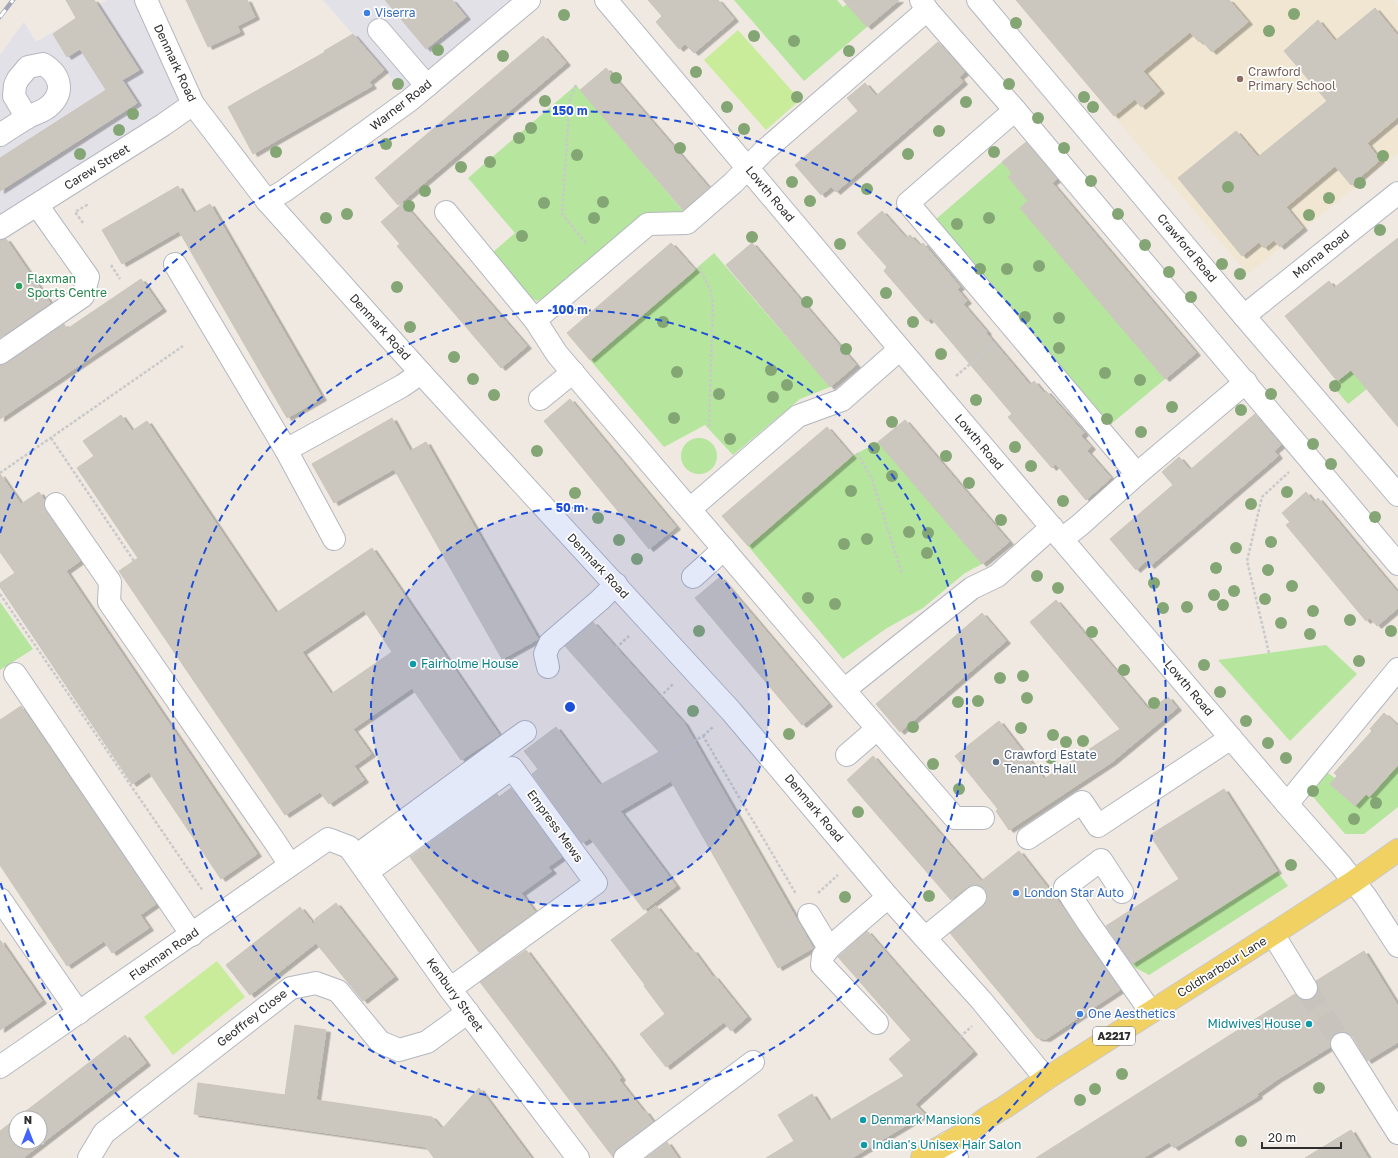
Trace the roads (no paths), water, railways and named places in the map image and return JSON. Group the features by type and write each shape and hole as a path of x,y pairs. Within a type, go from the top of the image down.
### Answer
{"main road":[{"name":"Coldharbour Lane","path":"922,1158 952,1150 972,1129 988,1117 1353,882 1398,850"}],"street":[{"name":"Denmark Road","path":"146,0 193,104 267,201 421,373 731,711 888,897 981,1000 1046,1079"},
{"name":"Warner Road","path":"267,201 284,191 410,100 529,0"},
{"name":"Lowth Road","path":"606,0 900,349 1287,804 1340,864 1366,897 1398,946"},
{"name":"Crawford Road","path":"978,0 1244,316 1398,495"},
{"path":"535,320 648,224 687,223 733,183 764,151 924,5 1246,382 1398,564"},
{"path":"379,30 427,86"},
{"name":"Carew Street","path":"0,228 164,125 193,104"},
{"path":"1015,110 908,203 1137,474"},
{"path":"0,135 28,118"},
{"name":"Morna Road","path":"1244,316 1398,193"},
{"path":"0,353 83,296 88,277 37,204"},
{"path":"446,212 535,320 558,354 573,372 877,729 955,818 983,818"},
{"path":"174,264 286,450 334,539"},
{"path":"690,509 798,416 842,400 900,349"},
{"path":"540,399 573,372"},
{"path":"286,450 421,373"},
{"path":"844,690 972,588 998,576 1057,533 1080,525 1137,474 1246,382"},
{"path":"56,504 110,582 109,602 290,865"},
{"path":"693,577 724,549"},
{"path":"548,667 545,654 550,643 600,600 616,584"},
{"path":"1287,804 1398,669"},
{"path":"15,674 192,935"},
{"path":"847,755 877,729"},
{"path":"361,864 525,732"},
{"path":"1028,838 1082,802 1098,826 1231,738"},
{"name":"Empress Mews","path":"361,864 512,768 596,883 450,989"},
{"name":"Flaxman Road","path":"0,1067 192,935 328,839"},
{"name":"Kenbury Street","path":"328,839 349,847 450,989 578,1158"},
{"path":"1122,892 1102,860 1065,887 1151,1012"},
{"path":"877,1023 822,965 823,956 829,948 888,897"},
{"path":"926,938 975,897"},
{"path":"0,899 79,1013"},
{"path":"806,911 829,948"},
{"path":"1273,934 1306,988"},
{"name":"Geoffrey Close","path":"88,1158 104,1133 292,988 316,983 338,991 380,1042 398,1050 427,1042 468,1012"},
{"path":"1342,1044 1398,1133"},
{"path":"625,1158 752,1062"}],"tunnel":[{"path":"1306,988 1342,1044"}],"railway":[{"path":"0,17 13,0"}],"place":[{"name":"Viserra","path":"367,13"},
{"name":"Crawford Primary School","path":"1240,79"},
{"name":"Flaxman Sports Centre","path":"19,286"},
{"name":"Fairholme House","path":"413,664"},
{"name":"Crawford Estate Tenants Hall","path":"996,762"},
{"name":"London Star Auto","path":"1016,893"},
{"name":"One Aesthetics","path":"1080,1014"},
{"name":"Midwives House","path":"1309,1024"},
{"name":"Denmark Mansions","path":"863,1120"},
{"name":"Indian's Unisex Hair Salon","path":"864,1145"}]}
